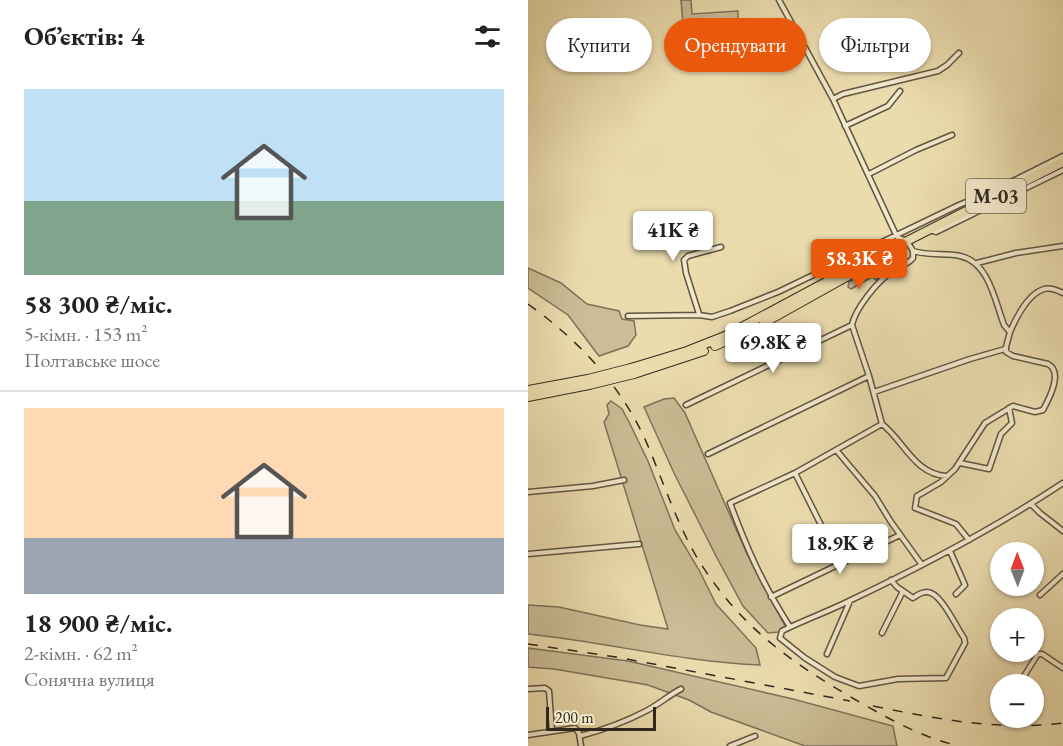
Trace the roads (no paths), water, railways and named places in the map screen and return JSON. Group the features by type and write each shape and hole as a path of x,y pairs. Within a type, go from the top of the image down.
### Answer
{"highway":[{"name":"М-03","path":"633,371 725,336 895,245 1063,162"},
{"name":"М-03","path":"528,397 688,357 728,341 898,249 907,241"},
{"name":"М-03","path":"528,390 589,382"}],"street":[{"path":"779,0 833,99 897,237 907,241 913,251 913,258 893,270 865,300 854,316 852,326 882,424 917,463 929,472 947,476"},
{"path":"833,99 843,94 938,71 947,66 959,52"},
{"path":"845,126 888,106 900,91"},
{"path":"869,174 952,135"},
{"path":"628,316 699,315 712,317 778,292 1063,156"},
{"path":"928,230 936,232 1063,170"},
{"path":"699,315 684,260 688,256 721,246"},
{"path":"977,263 1016,253 1063,246"},
{"path":"913,251 961,256 977,263 983,271 1004,325 1010,332"},
{"path":"860,270 893,270"},
{"path":"1005,349 1010,332 1027,303 1041,290 1050,289 1063,293"},
{"path":"686,405 852,326"},
{"path":"969,540 956,524 915,507 919,494 932,488 960,463 985,423 1013,406 1035,412 1042,411 1057,379 1056,369 1048,364 1012,356 1005,349"},
{"path":"874,392 1005,349"},
{"path":"708,454 869,376"},
{"path":"960,463 989,469 1001,434 1012,423 1009,408"},
{"path":"790,627 771,597 748,552 730,503 795,473 882,424"},
{"path":"837,451 872,491 922,565"},
{"path":"795,473 840,563"},
{"path":"528,492 593,486 624,480"},
{"path":"891,580 913,598 924,592 934,594 943,603 964,638 964,643 946,678 898,679 865,686 835,677 780,638 780,633 790,627 850,601 891,580 950,551 1032,504 1063,483"},
{"path":"1032,504 1063,531"},
{"path":"771,597 900,535"},
{"path":"528,554 639,544"},
{"path":"950,551 965,585 956,594"},
{"path":"1044,591 1063,574"},
{"path":"882,633 903,591"},
{"path":"827,654 850,601"},
{"path":"1025,674 1038,654 1042,654 1061,667 1063,660"},
{"path":"528,689 545,688 549,691 552,731"},
{"path":"580,736 610,728 648,710 681,689"},
{"path":"528,735 571,728 578,730 581,746"},
{"path":"730,746 755,736"}],"railway":[{"path":"528,304 564,332 596,364 623,399 645,439 688,542 712,580 747,621 786,655 856,700 893,721 959,746"},
{"path":"528,644 616,657 850,701"},
{"path":"873,706 991,725 1063,723"}]}
